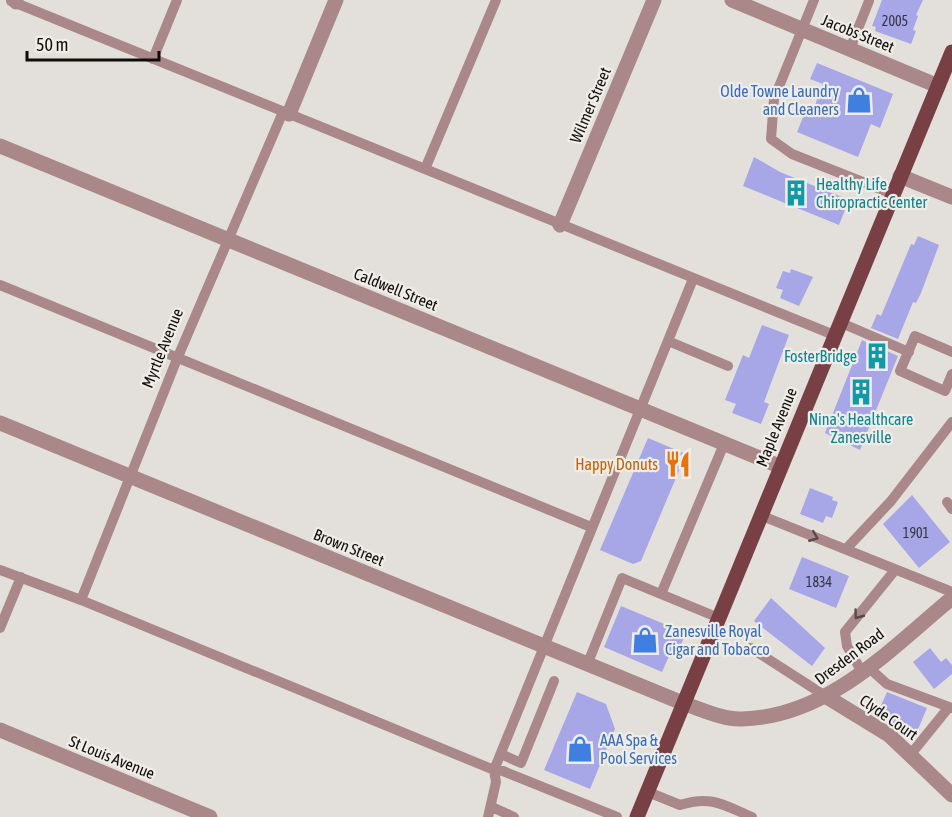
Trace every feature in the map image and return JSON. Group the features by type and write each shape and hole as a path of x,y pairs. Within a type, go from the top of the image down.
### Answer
{"main road":[{"name":"Maple Avenue","path":"637,817 836,329 900,176 945,77 952,52"}],"street":[{"name":"Myrtle Avenue","path":"286,113 336,0"},
{"name":"Wilmer Street","path":"560,225 654,0"},
{"name":"Jacobs Street","path":"732,0 850,49 945,77"},
{"name":"Caldwell Street","path":"0,146 779,466"},
{"path":"900,176 952,197"},
{"name":"Brown Street","path":"0,423 685,704"},
{"name":"Dresden Road","path":"685,704 741,719 785,712 827,697 865,670 952,598"},
{"name":"Clyde Court","path":"827,697 890,735 952,795"},
{"name":"St Louis Avenue","path":"0,730 210,817"}],"lane":[{"path":"153,59 177,0"},
{"path":"425,170 496,0"},
{"path":"814,0 774,99 771,139 792,154 893,194"},
{"path":"14,1 693,279 909,352"},
{"path":"850,49 868,1"},
{"name":"Myrtle Avenue","path":"81,600 177,359 228,239 286,113"},
{"path":"510,816 490,812 496,782 494,770 693,279"},
{"path":"0,285 591,527"},
{"path":"952,352 915,336 900,371 945,391 952,374"},
{"path":"668,340 728,366"},
{"path":"846,549 891,501 952,422"},
{"path":"661,594 724,444"},
{"path":"760,515 952,592"},
{"path":"0,570 81,600 494,770 503,771 617,817"},
{"path":"895,570 845,632 847,646 865,670 887,684 950,708 911,754"},
{"path":"0,628 21,578"},
{"path":"587,664 622,578 719,618"},
{"path":"752,648 827,697"},
{"path":"501,754 521,763 554,681"},
{"path":"648,792 680,805 697,800 712,800 752,817"}],"building":[{"path":"882,0 923,0 916,15 918,16 913,30 916,31 911,44 875,31 876,27 872,26"},
{"path":"817,63 893,94 880,128 871,124 858,157 797,132 806,110 812,113 823,84 810,79"},
{"name":"Healthy Life Chiropractic Center","path":"754,157 780,172 849,200 839,225 743,186"},
{"path":"918,236 939,245 921,293 916,303 913,302 898,339 871,328 877,314 881,316 911,244 914,245"},
{"path":"791,269 813,277 799,306 780,298 783,290 776,288 783,271 790,273"},
{"path":"762,325 789,335 764,402 769,404 761,424 732,413 736,404 725,400 743,355 749,358"},
{"path":"862,340 898,356 860,450 825,433"},
{"path":"648,438 686,454 641,561 633,564 600,550"},
{"path":"810,488 833,497 832,500 838,502 832,518 826,516 823,523 800,514"},
{"path":"912,495 950,542 919,568 883,524"},
{"path":"802,557 849,576 836,608 789,589"},
{"path":"771,598 825,648 812,666 754,621"},
{"name":"Zanesville Royal Cigar and Tobacco","path":"621,606 686,633 679,649 673,647 662,672 604,647"},
{"path":"930,648 941,662 946,658 952,665 952,674 934,689 913,662"},
{"name":"AAA Spa & Pool Services","path":"577,692 606,704 615,729 590,789 544,770"},
{"path":"887,692 927,708 916,734 884,720 887,712 880,708"}],"place":[{"name":"Olde Towne Laundry and Cleaners","path":"859,100"},
{"name":"Healthy Life Chiropractic Center","path":"796,193"},
{"name":"FosterBridge","path":"877,356"},
{"name":"Nina's Healthcare Zanesville","path":"861,392"},
{"name":"Happy Donuts","path":"678,464"},
{"name":"Zanesville Royal Cigar and Tobacco","path":"645,640"},
{"name":"AAA Spa & Pool Services","path":"580,749"}]}
